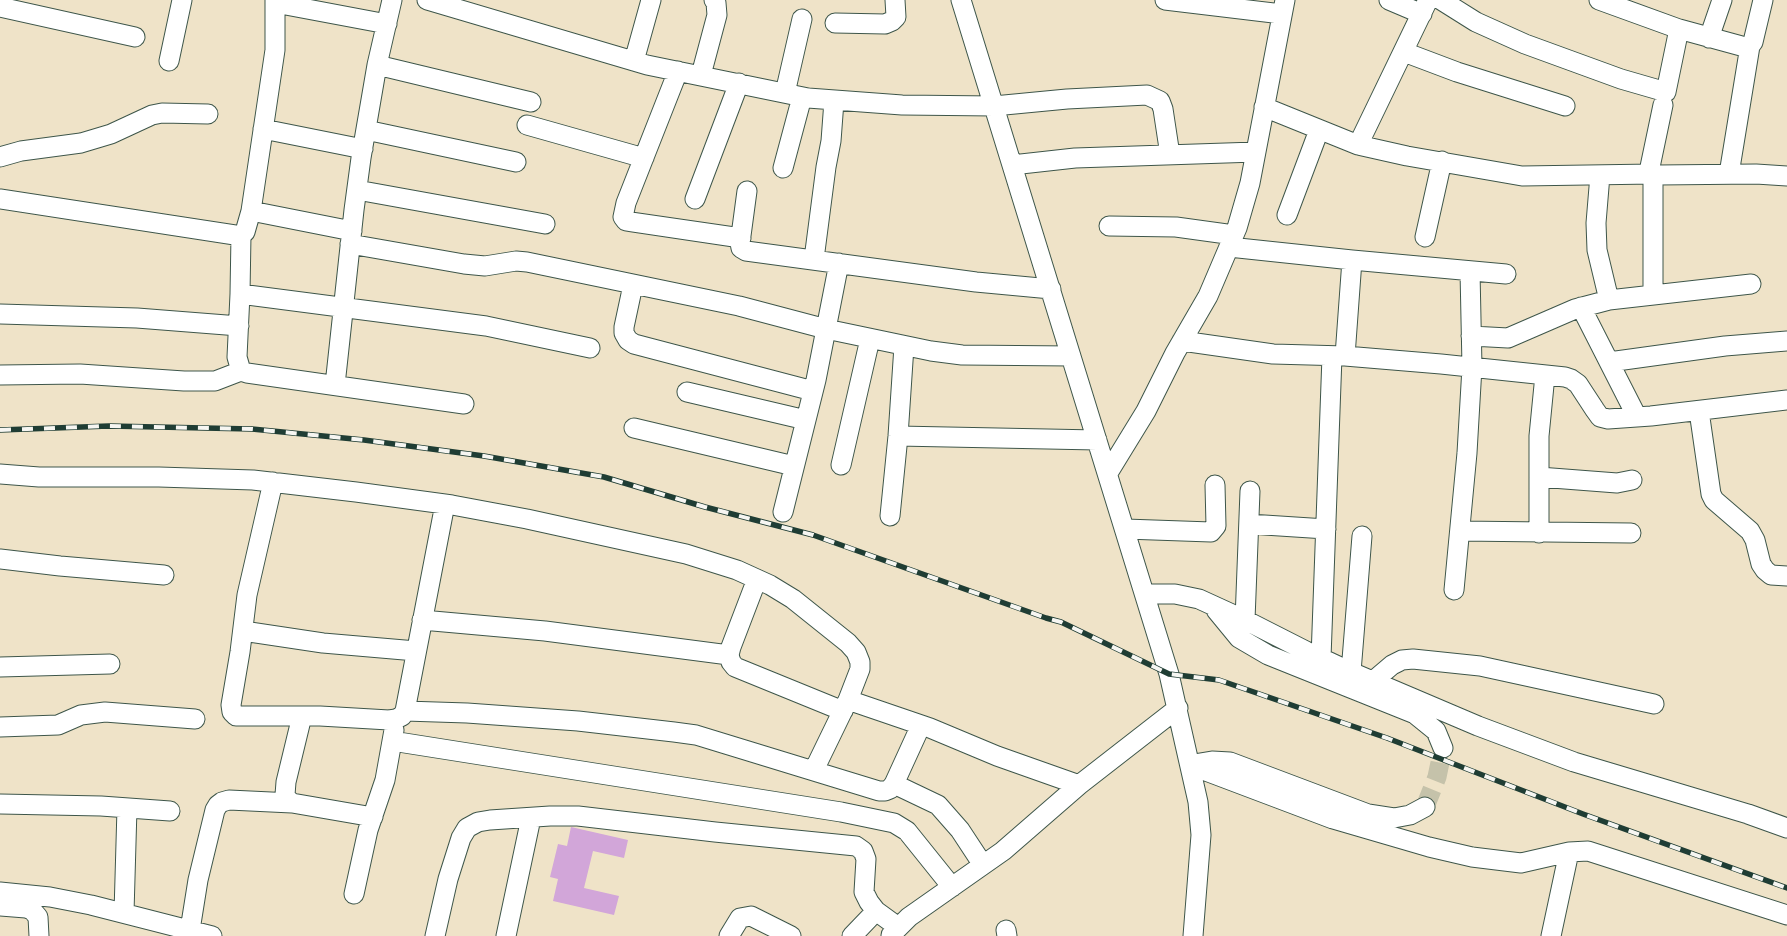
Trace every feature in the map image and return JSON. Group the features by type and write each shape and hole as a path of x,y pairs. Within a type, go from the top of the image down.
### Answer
{"street":[{"path":"169,60 182,0"},
{"path":"335,385 351,237 363,149 392,0"},
{"path":"426,0 634,61 794,95 834,101 902,105 994,106 1067,99 1147,95 1160,101 1170,155"},
{"path":"634,61 651,0"},
{"path":"701,75 717,14 714,0"},
{"path":"835,23 884,24 892,21 896,17 895,0"},
{"path":"961,0 1108,473 1178,708 1198,802 1201,835 1192,936"},
{"path":"1108,473 1146,411 1182,341 1208,296 1232,241 1250,183 1283,7 1165,0"},
{"path":"1358,145 1425,7 1389,0"},
{"path":"1441,0 1476,22 1526,44 1666,92 1679,30"},
{"path":"1599,0 1679,30 1745,47 1750,46"},
{"path":"1709,38 1722,0"},
{"path":"1729,174 1750,46 1754,42 1763,0"},
{"path":"387,24 275,2 275,50 247,228 241,235 237,357 241,370 247,373 464,404"},
{"path":"0,7 135,37"},
{"path":"783,168 794,95 802,19"},
{"path":"1404,52 1457,72 1565,106"},
{"path":"378,65 531,102"},
{"path":"678,70 623,211 623,217 626,221 741,238"},
{"path":"695,199 739,83"},
{"path":"814,259 831,141 834,101"},
{"path":"1653,295 1653,174 1650,167 1663,105"},
{"path":"1264,107 1358,145 1522,176 1653,174 1787,176"},
{"path":"0,157 21,151 81,144 162,113 208,114"},
{"path":"527,125 644,158"},
{"path":"263,129 363,149"},
{"path":"366,130 516,162"},
{"path":"1287,215 1319,130"},
{"path":"1012,165 1075,158 1256,152"},
{"path":"1425,237 1442,162"},
{"path":"1600,175 1596,223 1598,250 1610,300"},
{"path":"357,190 545,224"},
{"path":"748,191 741,238 741,248 746,251 976,282 1051,289"},
{"path":"0,199 75,212 241,235"},
{"path":"250,211 471,265 486,266 516,261 527,262 739,306 826,329 904,346 962,355 1072,356"},
{"path":"1109,226 1183,228 1232,241 1352,260 1506,274"},
{"path":"1321,658 1326,529 1339,356 1352,260"},
{"path":"782,512 813,391 839,263"},
{"path":"1454,590 1467,453 1472,367 1470,270"},
{"path":"1471,336 1508,338 1581,307 1610,300 1751,284"},
{"path":"633,285 624,334 634,344 813,391"},
{"path":"240,294 486,326 590,348"},
{"path":"1581,307 1637,417"},
{"path":"0,314 137,318 239,326"},
{"path":"841,464 870,339"},
{"path":"1182,341 1273,354 1339,356 1472,367 1571,379 1578,384 1600,417 1608,419 1787,400"},
{"path":"1609,362 1725,346 1787,341"},
{"path":"890,516 904,346"},
{"path":"0,375 80,374 184,381 214,381 241,370"},
{"path":"1540,532 1539,436 1545,375"},
{"path":"688,392 806,420"},
{"path":"1699,410 1711,494 1714,500 1750,531 1755,540 1761,564 1765,570 1771,575 1787,576"},
{"path":"634,428 794,466"},
{"path":"898,436 1097,440"},
{"path":"0,474 39,477 159,477 273,482 444,504 527,519 686,554 737,570 770,585 793,599 848,644 856,652 860,662 860,669 845,705 814,770"},
{"path":"1539,477 1617,483 1632,480"},
{"path":"273,482 247,594 243,631 230,705 232,712 236,716 467,713 578,721 674,732 696,735 879,790 890,789 894,784 921,725"},
{"path":"1125,530 1211,532 1216,526 1215,485"},
{"path":"1245,620 1250,491"},
{"path":"354,894 373,817 385,780 392,741 416,651 444,504"},
{"path":"1249,524 1326,529"},
{"path":"1460,531 1631,533"},
{"path":"1351,672 1362,536"},
{"path":"0,559 164,576"},
{"path":"757,579 729,655 731,662 736,667 845,705 921,725 997,756 1079,785"},
{"path":"1145,594 1175,594 1199,599 1372,682 1478,726 1574,762 1748,814 1787,828"},
{"path":"1214,607 1239,638 1268,655 1416,714 1436,731 1443,748"},
{"path":"422,620 545,631 729,655"},
{"path":"243,631 324,643 416,651"},
{"path":"1372,682 1392,665 1402,660 1414,659 1480,666 1654,704"},
{"path":"0,667 110,664"},
{"path":"435,936 448,879 461,838 467,828 478,822 490,820 550,816 578,816 856,846 863,851 866,859 864,892 876,911 894,932 910,917 1003,851 1079,785 1178,708"},
{"path":"0,727 58,726 81,715 105,712 195,719"},
{"path":"292,803 285,795 285,788 302,716"},
{"path":"392,741 841,812 894,823 907,831 952,887"},
{"path":"1190,765 1212,761 1230,762 1368,814 1394,818 1410,815 1425,806"},
{"path":"1190,765 1333,819 1429,847 1472,857 1521,863 1569,852 1588,851 1787,915"},
{"path":"894,784 938,805 960,830 983,865"},
{"path":"190,930 198,880 215,810 222,802 229,800 292,803 373,817"},
{"path":"0,804 170,811"},
{"path":"124,913 127,808"},
{"path":"506,936 531,818"},
{"path":"1551,936 1569,852"},
{"path":"0,892 50,897 124,913 212,936"},
{"path":"0,906 32,910 38,917 39,936"},
{"path":"852,936 876,911"},
{"path":"729,936 740,918 751,916 791,936"}],"building":[{"path":"571,827 628,840 624,858 593,851 584,888 619,896 614,915 553,901 558,879 550,877 558,844 567,846"}],"tunnel":[{"path":"1425,807 1437,777 1443,748"}],"railway":[{"path":"0,430 109,426 252,429 364,440 484,456 604,477 705,507 813,535 1061,622 1169,674 1219,680 1387,738 1583,814 1787,888"}]}
